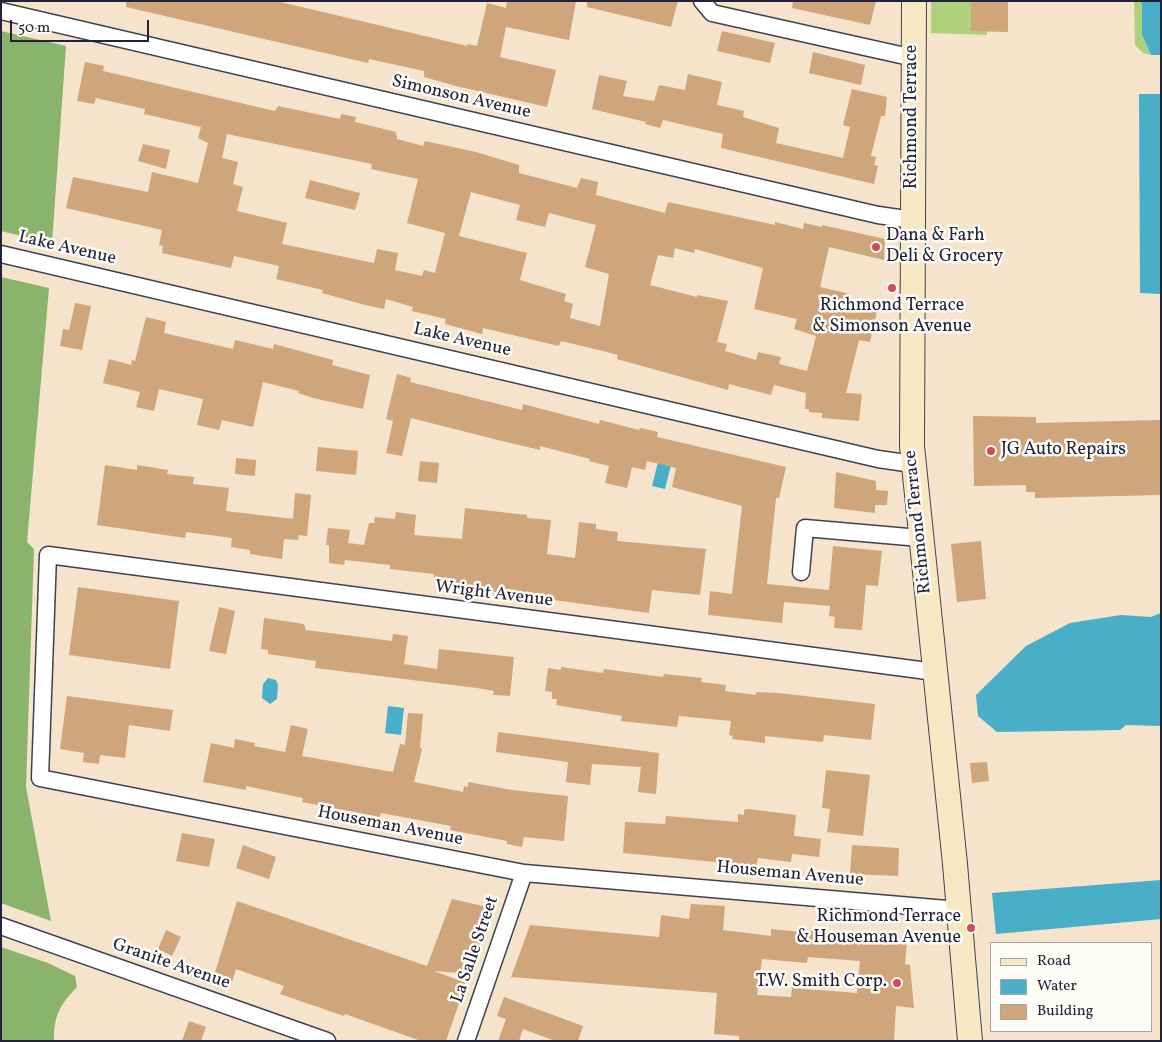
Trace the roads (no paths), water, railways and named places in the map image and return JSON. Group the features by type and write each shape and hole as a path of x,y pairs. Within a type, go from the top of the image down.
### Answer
{"main road":[{"name":"Richmond Terrace","path":"914,1 910,411 920,538 959,910 970,1041"}],"street":[{"path":"702,1 712,13 914,58"},
{"name":"Simonson Avenue","path":"1,11 878,215 913,220"},
{"name":"Lake Avenue","path":"1,254 859,455 913,464"},
{"path":"801,572 806,528 920,538"},
{"name":"Wright Avenue","path":"48,555 935,672"},
{"name":"Houseman Avenue","path":"48,555 40,778 524,873 959,910"},
{"name":"La Salle Street","path":"466,1041 524,873"},
{"name":"Granite Avenue","path":"1,926 327,1041"}],"water":[{"path":"1142,1 1161,1 1161,55 1151,55 1142,35"},
{"path":"1139,94 1161,94 1161,294 1140,293"},
{"path":"658,462 671,465 665,489 652,486"},
{"path":"1161,613 1161,726 1126,725 1120,730 997,732 978,716 976,695 1026,646 1070,623 1121,615 1151,617"},
{"path":"268,678 276,680 278,685 277,699 270,704 262,698 263,684"},
{"path":"388,706 404,708 401,735 385,733"},
{"path":"1161,880 1161,919 996,934 992,893"}],"place":[{"name":"Dana & Farh Deli & Grocery","path":"876,247"},
{"name":"Richmond Terrace & Simonson Avenue","path":"892,288"},
{"name":"JG Auto Repairs","path":"991,451"},
{"name":"Richmond Terrace & Houseman Avenue","path":"971,928"},
{"name":"T.W. Smith Corp.","path":"897,983"}]}
